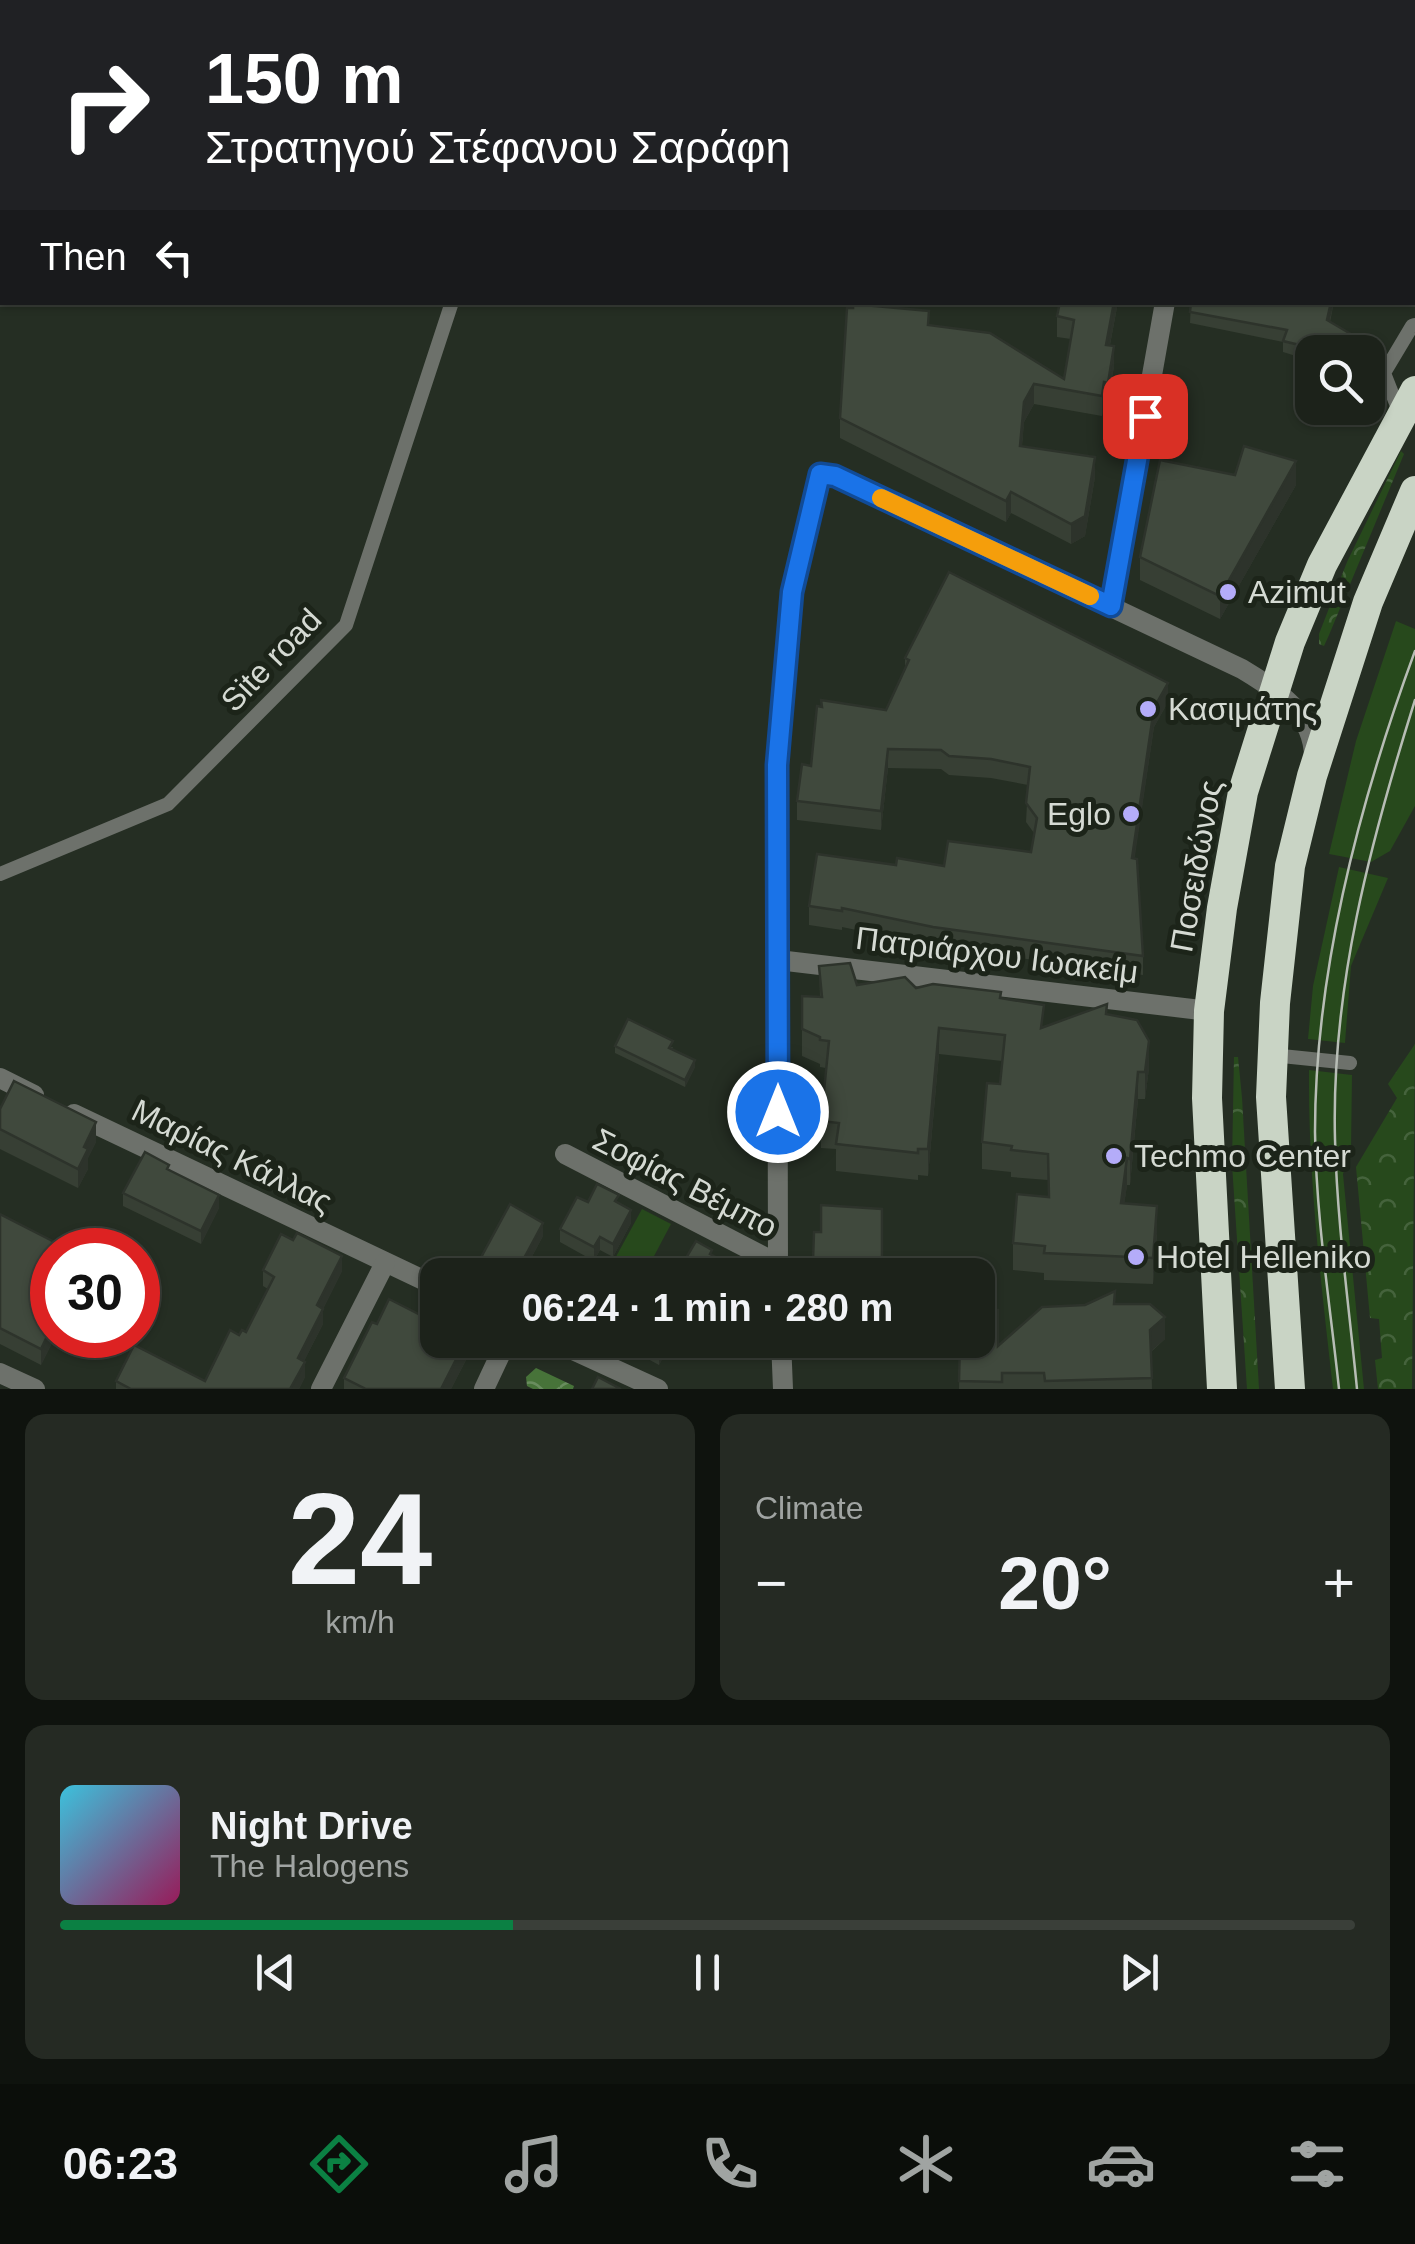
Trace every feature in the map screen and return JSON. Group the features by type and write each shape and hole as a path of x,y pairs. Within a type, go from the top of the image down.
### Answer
{"highway":[{"name":"Ποσειδώνος","path":"1222,1389 1206,1098 1209,1012 1222,908 1243,792 1274,688 1322,565 1408,404"},
{"path":"1290,1389 1270,1097 1290,866 1312,776 1368,602 1415,491"}],"street":[{"path":"1111,606 1164,305"},
{"path":"778,1258 777,765 792,592 820,474 835,476 1111,606 1274,688 1304,720 1313,745 1312,776"},
{"name":"Πατριάρχου Ιωακείμ","path":"778,960 1209,1012"},
{"name":"Μαρίας Κάλλας","path":"0,1078 420,1280"},
{"name":"Σοφίας Βέμπο","path":"565,1154 756,1258"},
{"path":"321,1389 385,1263"},
{"path":"484,1389 499,1358"},
{"path":"590,1358 658,1389"},
{"path":"782,1358 784,1389"},
{"path":"0,1372 34,1389"}],"lane":[{"name":"Site road","path":"0,874 168,804 346,625 451,305"},
{"path":"1408,404 1384,373 1415,326"},
{"path":"1272,1055 1350,1062"}],"green space":[{"path":"1401,451 1404,454 1329,635 1324,646 1319,644 1319,634 1347,562"},
{"path":"1396,621 1415,629 1415,806 1390,851 1371,862 1329,854 1356,741"},
{"path":"1339,867 1388,878 1351,966 1345,1043 1308,1039 1313,986"},
{"path":"1415,1044 1412,1389 1378,1389 1375,1360 1382,1358 1379,1319 1370,1318 1356,1167 1397,1098 1388,1084"},
{"path":"1234,1057 1238,1057 1242,1098 1259,1389 1247,1389 1232,1164"},
{"path":"1309,1070 1352,1075 1351,1151 1343,1174 1364,1389 1333,1389 1313,1190"},
{"path":"642,1209 671,1224 653,1258 615,1258"}],"water":[{"path":"536,1368 574,1386 573,1389 527,1386 526,1377"}],"building":[{"path":"853,305 929,311 928,325 990,333 1064,379 1074,320 1057,316 1059,305 1113,305 1106,345 1114,346 1102,396 1034,384 1024,402 1020,446 1095,457 1085,516 1071,524 1011,492 1006,501 840,418 847,308"},
{"path":"1191,305 1330,305 1327,320 1352,335 1295,335 1295,344 1283,341 1287,330 1190,312"},
{"path":"1244,446 1296,461 1220,596 1140,557 1160,460 1235,475"},
{"path":"949,572 1168,683 1154,708 1132,858 1137,859 1143,956 809,906 817,854 896,865 897,858 944,866 948,841 1031,852 1037,818 1026,803 1030,767 949,756 941,750 888,749 881,811 797,801 802,764 811,766 817,706 822,707 821,700 886,710 909,660 905,658"},
{"path":"850,963 857,985 905,977 916,988 933,984 1001,992 1000,998 1044,1005 1041,1028 1107,1004 1106,1014 1137,1020 1149,1041 1145,1072 1138,1072 1130,1159 1127,1158 1121,1203 1157,1206 1153,1258 1044,1253 1045,1246 1013,1243 1017,1194 1049,1197 1048,1154 982,1142 987,1083 1000,1084 1005,1035 939,1028 928,1149 918,1149 918,1153 836,1144 839,1123 821,1121 829,1041 802,1029 802,996 822,997 819,966"},
{"path":"628,1019 673,1041 669,1048 695,1060 685,1080 615,1046"},
{"path":"14,1081 96,1122 78,1169 0,1129 0,1109"},
{"path":"145,1152 169,1165 167,1169 219,1195 201,1231 123,1193"},
{"path":"597,1184 619,1195 615,1201 631,1210 613,1244 600,1237 594,1247 560,1229 577,1197 588,1202"},
{"path":"510,1204 543,1223 524,1258 481,1258"},
{"path":"821,1205 882,1209 882,1258 813,1258 814,1232 821,1232"},
{"path":"0,1214 30,1229 30,1343 0,1328"},
{"path":"297,1233 342,1256 317,1305 323,1309 298,1358 305,1362 290,1389 131,1389 116,1381 128,1358 160,1358 205,1381 230,1330 239,1335 242,1330 246,1332 274,1277 263,1270 281,1234 293,1240"},
{"path":"696,1241 717,1258 686,1258"},
{"path":"1115,1291 1114,1304 1150,1304 1165,1317 1150,1330 1152,1378 1045,1381 1044,1373 1002,1373 1002,1382 959,1381 960,1358 995,1358 995,1310 998,1346 1042,1307 1085,1305"},
{"path":"389,1299 420,1315 420,1358 457,1358 441,1389 366,1389 344,1378 372,1322 377,1324"},
{"path":"598,1377 621,1389 592,1389"}],"tram line":[{"path":"1339,1389 1316,1164 1317,1071 1323,1009 1344,887 1359,827 1415,651"},
{"path":"1357,1389 1336,1170 1339,1027 1369,862 1415,700"}],"slow traffic":[{"path":"881,498 1090,596"}],"place":[{"name":"Azimut","path":"1228,592"},
{"name":"Κασιμάτης","path":"1148,709"},
{"name":"Eglo","path":"1131,814"},
{"name":"Techmo Center","path":"1114,1156"},
{"name":"Hotel Helleniko","path":"1136,1257"}],"route":[{"path":"778,1112 777,765 792,592 820,474 835,476 1111,606 1145,416"}]}
